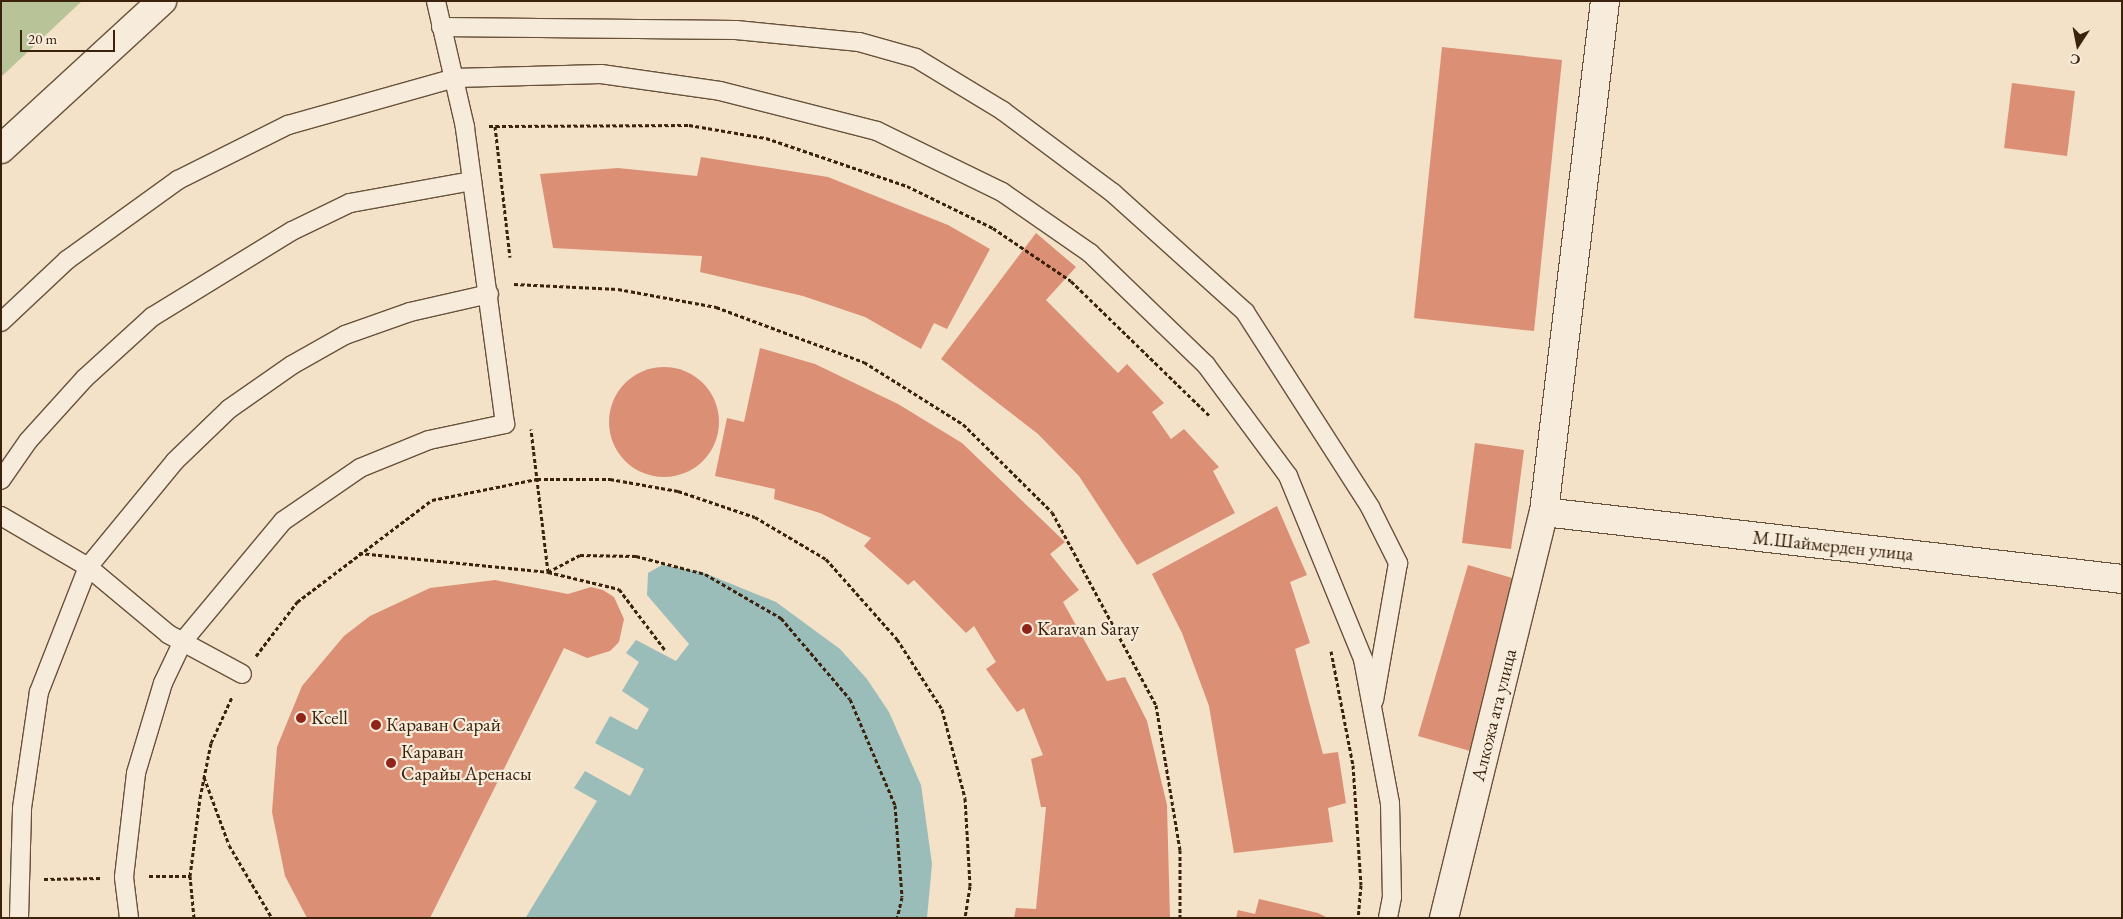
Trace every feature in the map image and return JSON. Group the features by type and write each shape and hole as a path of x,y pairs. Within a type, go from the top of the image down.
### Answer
{"street":[{"path":"1,150 162,1"},
{"name":"Алкожа ата улица","path":"1444,918 1544,512 1605,1"},
{"name":"М.Шаймерден улица","path":"1544,512 2122,578"}],"lane":[{"path":"129,918 124,877 136,773 163,683 183,641 283,521 352,474 429,440 505,424 465,127 456,78 441,27 436,1"},
{"path":"441,27 736,30 859,42 916,58 1003,111 1113,193 1245,312 1370,507 1398,563 1372,710"},
{"path":"1,322 67,260 178,180 288,125 456,78 601,74 720,91 877,131 1002,192 1090,253 1206,364 1288,476 1363,659 1390,803 1392,897 1388,918"},
{"path":"1,480 28,441 85,378 152,317 292,231 350,203 472,181"},
{"path":"19,918 17,879 27,752 39,692 88,567 175,461 229,409 292,365 354,332 410,312 489,294"},
{"path":"1,516 88,567 183,641 242,674"}],"path":[{"path":"465,127 689,125 766,138 907,186 993,228 1071,281 1213,420"},
{"path":"514,284 618,289 716,307 864,362 963,424 1052,512 1156,705 1180,850 1180,918"},
{"path":"194,918 190,876 204,777 211,743 242,674 297,602 432,500 537,479 610,479 678,490 755,517 826,559 897,639 942,709 965,798 970,886 966,918"},
{"path":"665,650 619,589 548,572 580,555 636,556 705,574 781,618 850,699 895,805 902,898 898,918"},
{"path":"1328,640 1353,765 1361,885 1358,918"},
{"path":"204,777 229,845 272,918"},
{"path":"17,879 190,876"}],"green space":[{"path":"1,1 82,1 1,77"}],"water":[{"path":"662,565 702,572 776,602 840,649 867,679 889,712 921,785 932,864 927,918 526,917 597,801 574,788 585,771 630,796 644,769 595,743 610,716 637,730 649,709 622,691 639,662 626,653 636,640 676,661 689,644 647,595 648,573"}],"building":[{"path":"1442,47 1562,60 1534,331 1414,318"},
{"path":"2012,83 2075,91 2067,156 2004,148"},
{"path":"701,157 828,177 948,225 990,249 947,329 934,323 921,349 865,317 803,296 700,272 702,256 553,248 540,174 618,168 697,176"},
{"name":"Karavan Saray","path":"1036,233 1076,267 1046,300 1118,373 1127,364 1164,403 1152,412 1171,439 1184,429 1219,467 1213,471 1235,513 1137,565 1079,476 1038,434 941,359"},
{"name":"Karavan Saray","path":"760,348 815,364 898,404 962,443 1065,542 1050,554 1079,590 1063,602 1107,681 1125,677 1147,721 1167,805 1170,918 1014,918 1016,908 1036,909 1046,807 1041,807 1031,759 1043,755 1024,708 1017,712 986,669 996,662 974,626 966,633 914,580 908,585 864,546 871,538 820,513 774,499 775,489 715,476 727,418 744,422"},
{"path":"664,367 685,371 703,383 715,401 719,422 715,443 703,461 685,473 664,477 643,473 625,461 613,443 609,422 613,401 625,383 643,371"},
{"path":"1475,443 1524,450 1511,549 1462,543"},
{"name":"Karavan Saray","path":"1277,506 1307,575 1290,582 1310,643 1295,649 1323,754 1338,752 1346,803 1328,808 1333,842 1234,853 1209,706 1182,633 1152,574"},
{"path":"1468,565 1519,580 1470,751 1418,736"},
{"name":"Караван Сарайы Аренасы","path":"495,580 568,594 591,587 603,590 614,597 624,619 619,642 610,651 587,658 564,648 430,918 307,918 285,876 272,812 277,747 302,686 344,636 370,616 430,588"},
{"path":"1259,899 1318,913 1328,918 1236,918 1238,910 1255,914"}],"place":[{"name":"Karavan Saray","path":"1027,629"},
{"name":"Kcell","path":"301,718"},
{"name":"Караван Сарай","path":"376,725"},
{"name":"Караван Сарайы Аренасы","path":"391,763"}]}
